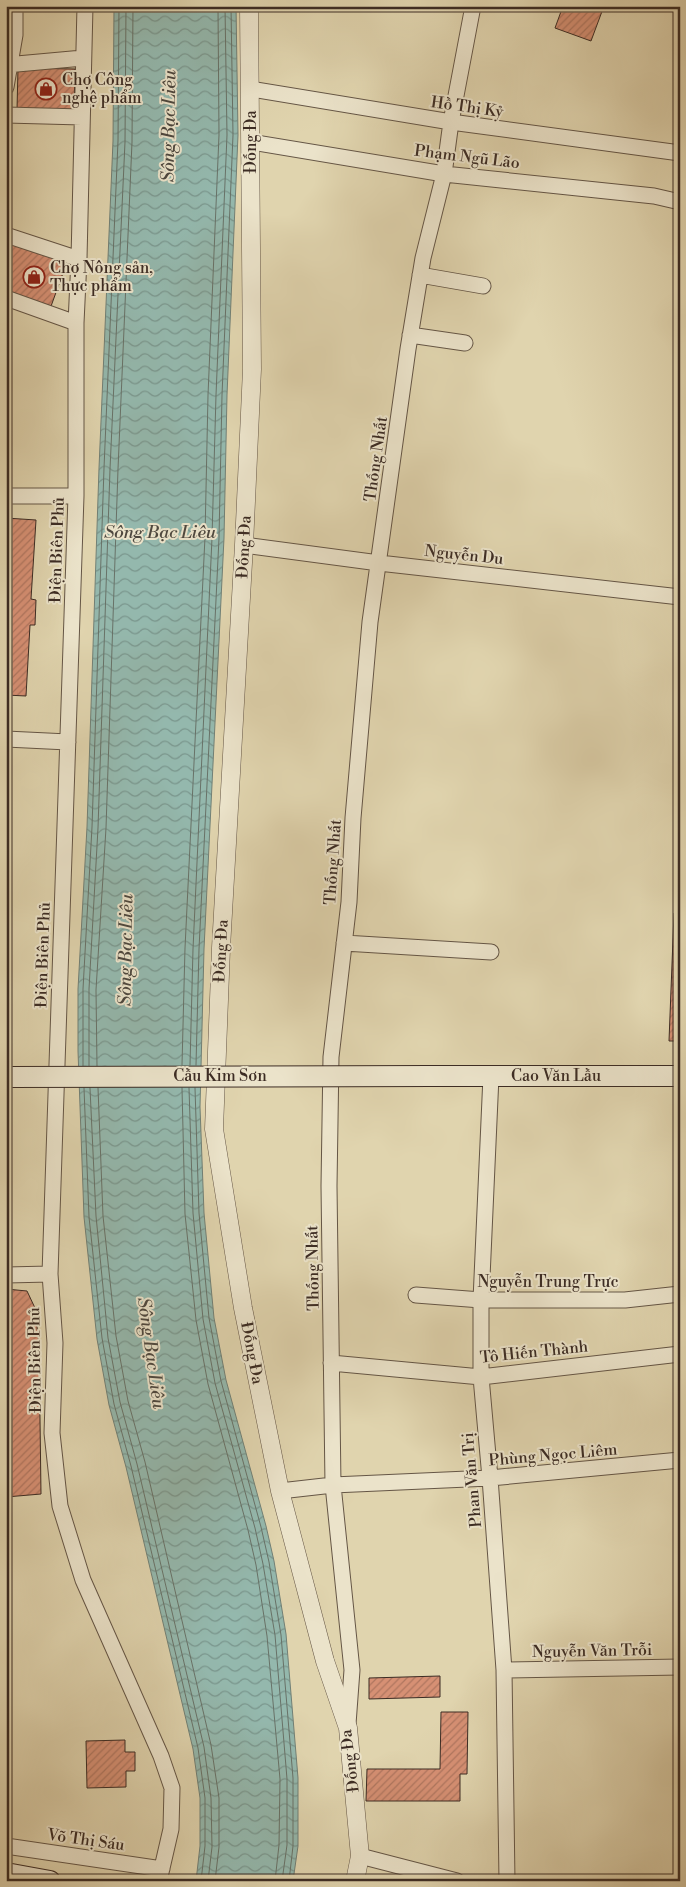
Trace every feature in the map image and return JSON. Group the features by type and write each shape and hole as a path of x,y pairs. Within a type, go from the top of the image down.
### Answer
{"main road":[{"name":"Cao Văn Lầu","path":"433,1076 680,1076"},
{"name":"Cầu Kim Sơn","path":"6,1077 433,1076"},
{"path":"6,1873 50,1881"}],"street":[{"path":"6,87 15,35 15,6"},
{"name":"Điện Biên Phủ","path":"85,6 76,323 76,496 50,1274 55,1343 52,1433 60,1506 83,1580 161,1756 172,1788 171,1829 160,1875"},
{"name":"Đống Đa","path":"249,6 252,369 221,948 214,1129 243,1308 280,1491 325,1661 348,1728 360,1856 355,1881"},
{"name":"Thống Nhất","path":"348,1728 352,1670 333,1485 329,1186 331,1057 344,943 370,622 420,275 444,174 451,122 473,6"},
{"path":"9,64 83,58"},
{"name":"Hồ Thị Kỷ","path":"250,89 451,122 680,153"},
{"path":"6,115 82,117"},
{"name":"Phạm Ngũ Lão","path":"251,142 444,174 654,196 680,202"},
{"path":"6,235 79,258"},
{"path":"420,275 482,286"},
{"path":"6,298 76,323"},
{"path":"410,335 465,343"},
{"path":"6,496 76,496"},
{"name":"Nguyễn Du","path":"244,546 379,563 680,596"},
{"path":"6,739 68,742"},
{"path":"344,943 491,952"},
{"name":"Phan Văn Trị","path":"491,1076 481,1300 480,1377 490,1478 504,1670 507,1881"},
{"path":"6,1275 50,1274"},
{"name":"Nguyễn Trung Trực","path":"416,1296 481,1300 625,1300 680,1294"},
{"name":"Tô Hiến Thành","path":"331,1363 480,1377 680,1354"},
{"name":"Phùng Ngọc Liêm","path":"280,1491 333,1485 490,1478 680,1460"},
{"name":"Nguyễn Văn Trỗi","path":"504,1670 680,1666"},
{"name":"Võ Thị Sáu","path":"6,1846 160,1875"},
{"path":"360,1856 458,1881"}],"water":[{"name":"Sông Bạc Liêu","path":"114,6 236,6 238,135 227,395 224,538 204,949 200,1107 204,1213 214,1318 226,1380 274,1561 286,1634 298,1778 298,1846 293,1881 196,1881 200,1846 200,1798 193,1749 126,1467 109,1405 97,1339 84,1217 78,1051 78,989 87,827 99,468 113,141"}],"building":[{"path":"563,6 604,6 591,41 555,28"},
{"name":"Chợ Công nghệ phẩm","path":"18,68 75,69 74,110 17,110"},
{"name":"Chợ Nông sản, Thực phẩm","path":"6,240 67,262 50,309 6,293"},
{"path":"6,518 36,520 31,599 36,600 35,625 30,625 26,696 6,695"},
{"path":"674,913 680,913 680,1041 669,1041"},
{"path":"6,1289 27,1291 35,1308 39,1345 41,1494 6,1497"},
{"path":"440,1676 440,1697 369,1699 369,1678"},
{"path":"441,1712 468,1712 467,1774 460,1774 460,1801 366,1801 367,1769 440,1769"},
{"path":"125,1740 125,1752 135,1752 135,1771 126,1771 126,1787 87,1788 86,1741"}],"place":[{"name":"Chợ Công nghệ phẩm","path":"46,89"},
{"name":"Chợ Nông sản, Thực phẩm","path":"34,277"}]}
